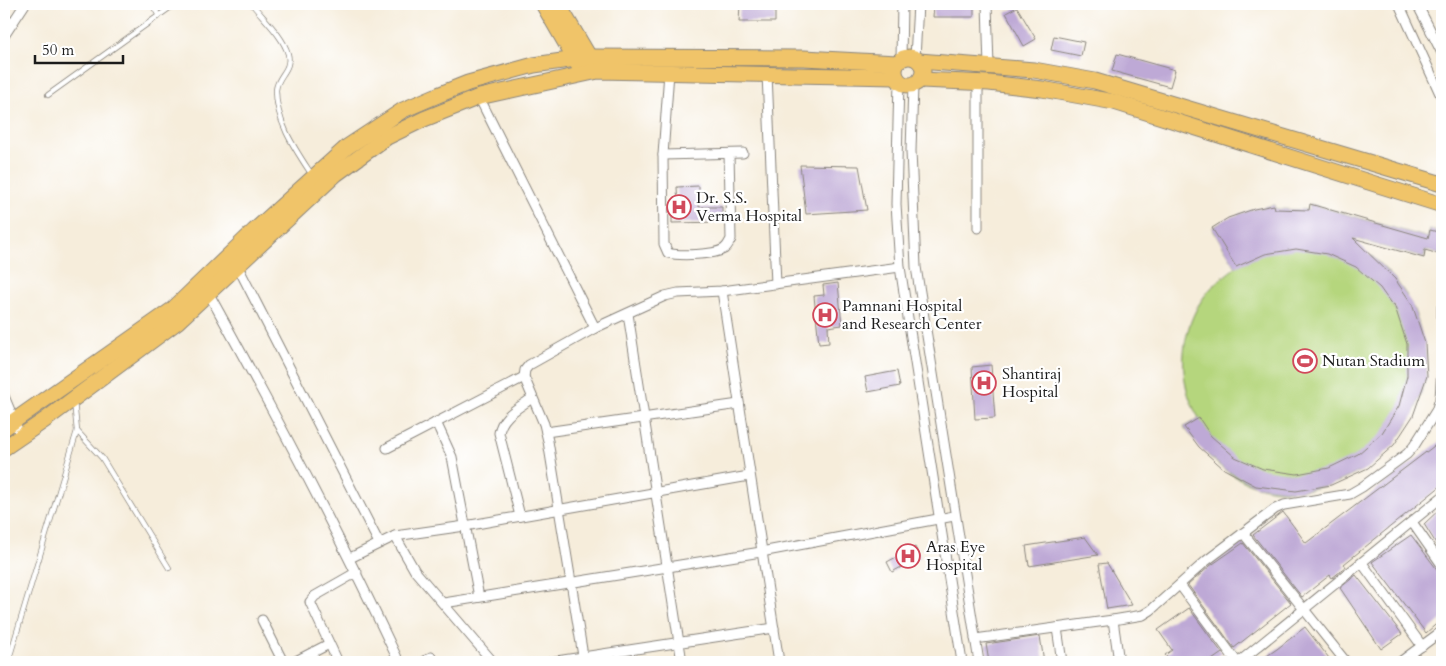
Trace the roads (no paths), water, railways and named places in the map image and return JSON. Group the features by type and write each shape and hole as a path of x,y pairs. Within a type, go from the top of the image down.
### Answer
{"main road":[{"path":"542,4 587,65"},
{"path":"558,4 587,65"},
{"path":"4,448 177,322 209,294 238,267 318,182 347,147 403,110 468,83 534,65 804,58 1042,89 1114,102 1442,205"},
{"path":"9,424 172,310 254,231 318,182 336,174 387,137 424,119 479,97 587,65 669,72 767,74 908,71 989,66 1034,70 1095,81 1442,184"}],"street":[{"path":"4,36 25,4"},
{"path":"902,4 908,71 916,266 954,516 979,662"},
{"path":"918,4 908,71 896,204 900,267 962,662"},
{"path":"987,4 989,66"},
{"path":"1399,4 1442,98"},
{"path":"1418,4 1442,54"},
{"path":"669,72 663,155 664,244 668,252 676,255 718,252 727,248 731,239 728,154"},
{"path":"767,74 776,284"},
{"path":"978,82 978,228"},
{"path":"479,97 595,328"},
{"path":"663,155 743,153"},
{"path":"238,267 379,543"},
{"path":"583,659 546,432 524,377 525,370 529,365 595,328 665,296 678,293 722,291 900,267"},
{"path":"722,291 779,662"},
{"path":"209,294 274,411 350,558 399,662"},
{"path":"1442,306 1442,329"},
{"path":"628,314 682,662"},
{"path":"975,639 1143,615 1206,561 1284,505 1350,494 1407,454 1436,411 1442,367"},
{"path":"387,448 524,377"},
{"path":"4,396 9,424 21,437"},
{"path":"520,516 499,433 500,424 506,417 532,398"},
{"path":"546,432 739,404"},
{"path":"436,422 452,457 479,597"},
{"path":"350,558 395,536 465,526 749,476"},
{"path":"1180,584 1238,662 1305,610 1442,497"},
{"path":"444,603 761,552 954,516"},
{"path":"1412,522 1442,565"},
{"path":"1243,533 1346,662"},
{"path":"395,536 415,570 493,662"},
{"path":"1362,563 1422,646"},
{"path":"338,662 312,608 311,599 357,572"},
{"path":"262,620 283,662"},
{"path":"1114,620 1120,662"},
{"path":"550,662 583,659 774,628"},
{"path":"1057,628 1062,662"},
{"path":"1400,662 1442,631"},
{"path":"294,662 329,644"}],"lane":[{"path":"152,4 159,16"},
{"path":"48,95 175,4"},
{"path":"252,4 284,46 288,55 288,68 278,81 276,90 280,111 289,140 318,182"},
{"path":"8,662 77,431 73,398 67,384"},
{"path":"77,431 102,458 169,568"}],"place":[{"name":"Dr. S.S. Verma Hospital","path":"679,207"},
{"name":"Pamnani Hospital and Research Center","path":"825,315"},
{"name":"Nutan Stadium","path":"1305,361"},
{"name":"Shantiraj Hospital","path":"984,383"},
{"name":"Aras Eye Hospital","path":"908,556"}]}
